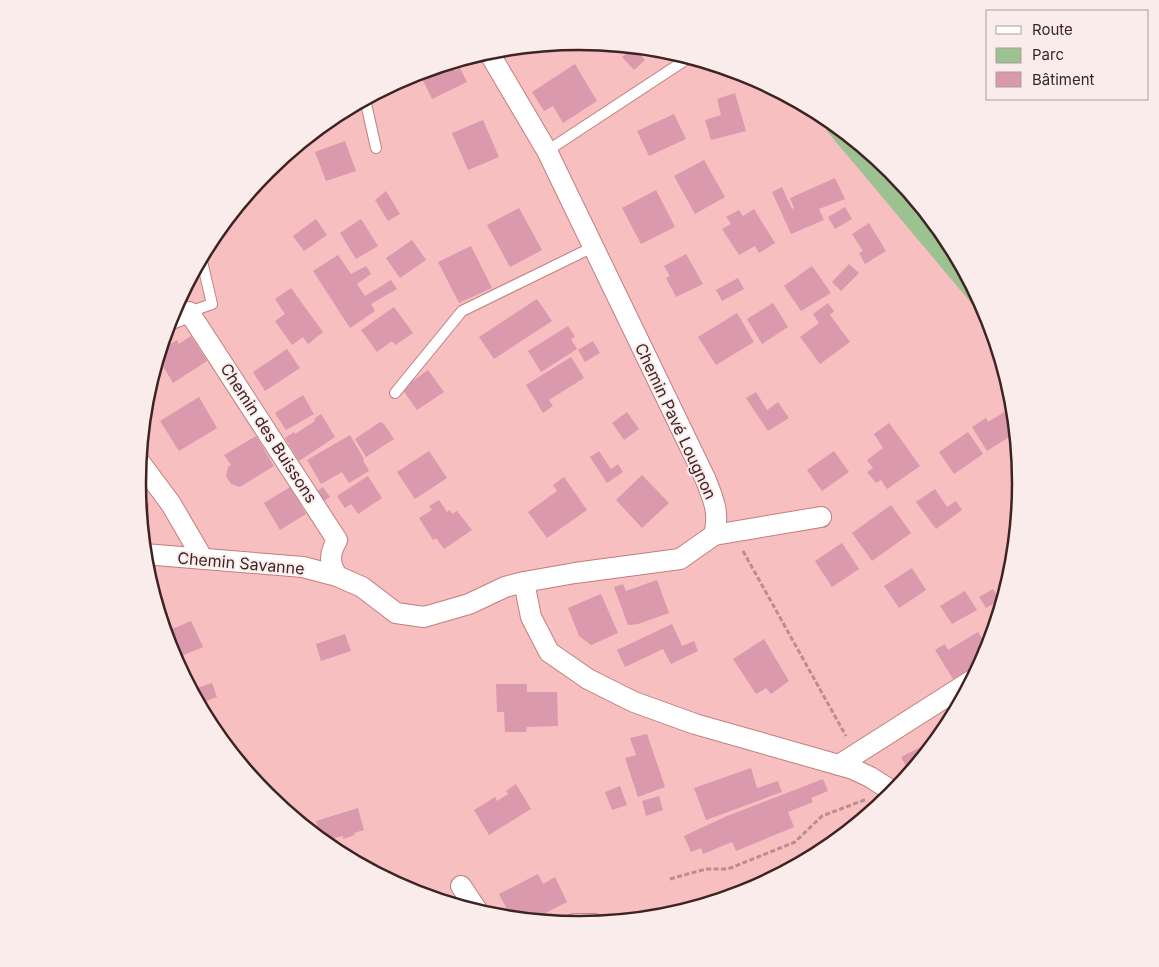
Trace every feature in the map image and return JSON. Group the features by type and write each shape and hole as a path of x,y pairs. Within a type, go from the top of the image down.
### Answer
{"street":[{"name":"Chemin Pavé Lougnon","path":"492,59 547,151 705,478 724,533"},
{"path":"180,316 189,312"},
{"name":"Chemin des Buissons","path":"189,312 255,416 332,530 337,540 330,564 337,576"},
{"path":"146,470 171,504 203,559"},
{"path":"821,517 724,533 680,559 574,573 524,582 531,617 549,652 588,679 634,702 695,724 838,765 870,777 888,788"},
{"name":"Chemin Savanne","path":"152,555 303,566 337,576 362,588 396,613 424,618 469,604 524,582"},
{"path":"838,765 962,687"},
{"path":"461,886 473,903"}],"lane":[{"path":"547,151 682,62"},
{"path":"367,106 376,148"},
{"path":"395,393 462,311 593,247"},
{"path":"189,312 212,304 204,268"}],"path":[{"path":"724,533 856,754"},
{"path":"670,879 706,869 728,869 796,842 822,816 880,795"}],"green space":[{"path":"824,126 865,158 905,198 940,243 955,267 975,308"}],"building":[{"path":"627,53 636,54 640,55 645,60 634,70 622,57"},
{"path":"575,64 597,101 563,123 553,106 544,111 532,92"},
{"path":"460,68 467,82 432,99 423,80"},
{"path":"735,93 746,131 711,140 705,120 721,115 717,99"},
{"path":"674,114 686,139 649,156 637,131"},
{"path":"483,120 499,157 468,170 452,133"},
{"path":"345,141 356,171 326,181 315,152"},
{"path":"704,160 725,197 695,214 674,176"},
{"path":"835,178 845,199 819,209 824,220 791,234 772,192 782,187 792,209 794,208 790,198"},
{"path":"656,190 675,227 641,244 622,208"},
{"path":"386,191 400,214 388,221 375,200"},
{"path":"845,207 852,219 835,229 828,217"},
{"path":"519,208 542,250 510,267 487,225"},
{"path":"754,209 775,243 759,253 755,246 739,255 722,229 731,224 726,217 739,210 743,216"},
{"path":"316,219 327,235 304,251 293,236"},
{"path":"361,219 378,246 356,259 340,233"},
{"path":"869,223 886,251 865,264 859,253 863,251 852,234"},
{"path":"412,240 426,260 400,278 386,258"},
{"path":"471,246 492,288 459,303 438,262"},
{"path":"686,254 703,284 676,297 666,278 670,276 664,266"},
{"path":"338,255 351,274 366,266 371,274 357,284 365,296 391,280 397,289 371,304 375,311 350,328 313,271"},
{"path":"849,264 859,273 841,291 832,282"},
{"path":"812,266 831,293 801,311 784,286"},
{"path":"738,278 744,289 722,301 716,290"},
{"path":"291,288 323,332 308,344 303,337 292,345 275,321 285,314 275,299"},
{"path":"537,299 552,321 494,359 479,337"},
{"path":"773,303 788,327 762,344 747,319"},
{"path":"828,303 834,311 830,315 850,342 820,364 800,337 819,323 813,314"},
{"path":"394,307 413,333 395,345 392,341 377,352 361,330"},
{"path":"737,313 754,342 716,365 698,337"},
{"path":"568,326 575,337 571,339 577,349 541,372 528,351"},
{"path":"191,336 207,361 173,383 163,366 169,345 177,340 179,344"},
{"path":"593,341 600,353 585,362 578,350"},
{"path":"287,349 300,368 265,391 253,372"},
{"path":"571,357 584,378 549,400 553,406 543,413 526,385"},
{"path":"428,370 444,392 417,410 402,389"},
{"path":"756,392 767,410 778,402 789,418 768,431 746,398"},
{"path":"303,395 314,414 286,430 275,413"},
{"path":"199,397 217,428 179,451 160,421"},
{"path":"627,412 639,429 624,440 612,423"},
{"path":"1004,412 1008,418 1010,436 987,451 972,427 986,418 988,422"},
{"path":"321,414 335,437 299,461 285,438 315,421 314,419"},
{"path":"380,422 384,424 394,439 366,457 355,439"},
{"path":"889,423 920,466 887,489 881,480 876,483 867,472 873,468 867,460 883,448 874,434"},
{"path":"968,432 983,454 954,474 939,452"},
{"path":"350,435 369,471 349,483 342,472 321,484 307,460"},
{"path":"256,436 274,466 240,487 231,484 226,476 228,467 231,465 224,455"},
{"path":"429,451 447,478 415,499 397,472"},
{"path":"599,451 611,469 618,464 623,472 607,483 590,457"},
{"path":"834,451 849,472 822,491 807,470"},
{"path":"642,475 669,503 642,528 616,500"},
{"path":"368,476 382,498 358,514 351,504 345,508 337,496"},
{"path":"564,477 587,510 547,538 528,512 557,491 553,485"},
{"path":"290,487 306,514 280,530 264,503"},
{"path":"323,487 330,497 319,504 313,494"},
{"path":"935,489 947,507 956,501 962,510 936,529 916,502"},
{"path":"439,500 447,512 450,510 452,514 457,511 472,530 444,549 436,538 433,540 419,518 432,510 429,506"},
{"path":"147,503 149,503 148,518"},
{"path":"891,505 911,533 872,561 852,533"},
{"path":"842,543 859,569 832,587 815,561"},
{"path":"912,568 926,590 899,608 884,586"},
{"path":"657,580 669,613 638,624 628,625 614,587 623,584 626,591"},
{"path":"993,589 998,597 996,602 986,608 979,597"},
{"path":"965,591 977,610 952,624 940,606"},
{"path":"601,594 618,633 591,645 579,636 568,608"},
{"path":"191,621 203,647 182,656 171,629"},
{"path":"672,624 682,646 694,641 698,651 671,664 663,649 625,667 617,650"},
{"path":"978,632 983,640 971,668 953,679 935,650 945,644 948,650"},
{"path":"345,634 351,651 321,661 316,644"},
{"path":"764,639 789,681 771,694 766,688 756,694 733,659"},
{"path":"212,683 217,697 205,701 198,688"},
{"path":"496,684 527,684 527,692 557,692 558,726 527,727 526,732 505,732 504,712 497,712"},
{"path":"647,734 665,787 638,797 625,758 636,755 630,738"},
{"path":"925,745 906,767 901,757"},
{"path":"751,768 757,788 778,781 782,792 706,820 694,788"},
{"path":"823,779 828,791 811,798 813,802 788,812 794,827 736,851 732,842 703,854 701,848 691,852 684,836 727,816"},
{"path":"516,784 531,809 489,835 474,810 495,797 497,801 508,794 506,791"},
{"path":"620,786 627,805 612,810 605,792"},
{"path":"659,796 663,810 646,816 642,801"},
{"path":"358,808 364,830 343,839 343,836 332,839 318,828 316,821"},
{"path":"538,874 543,884 555,877 567,902 542,915 523,913 508,911 499,894"}]}
